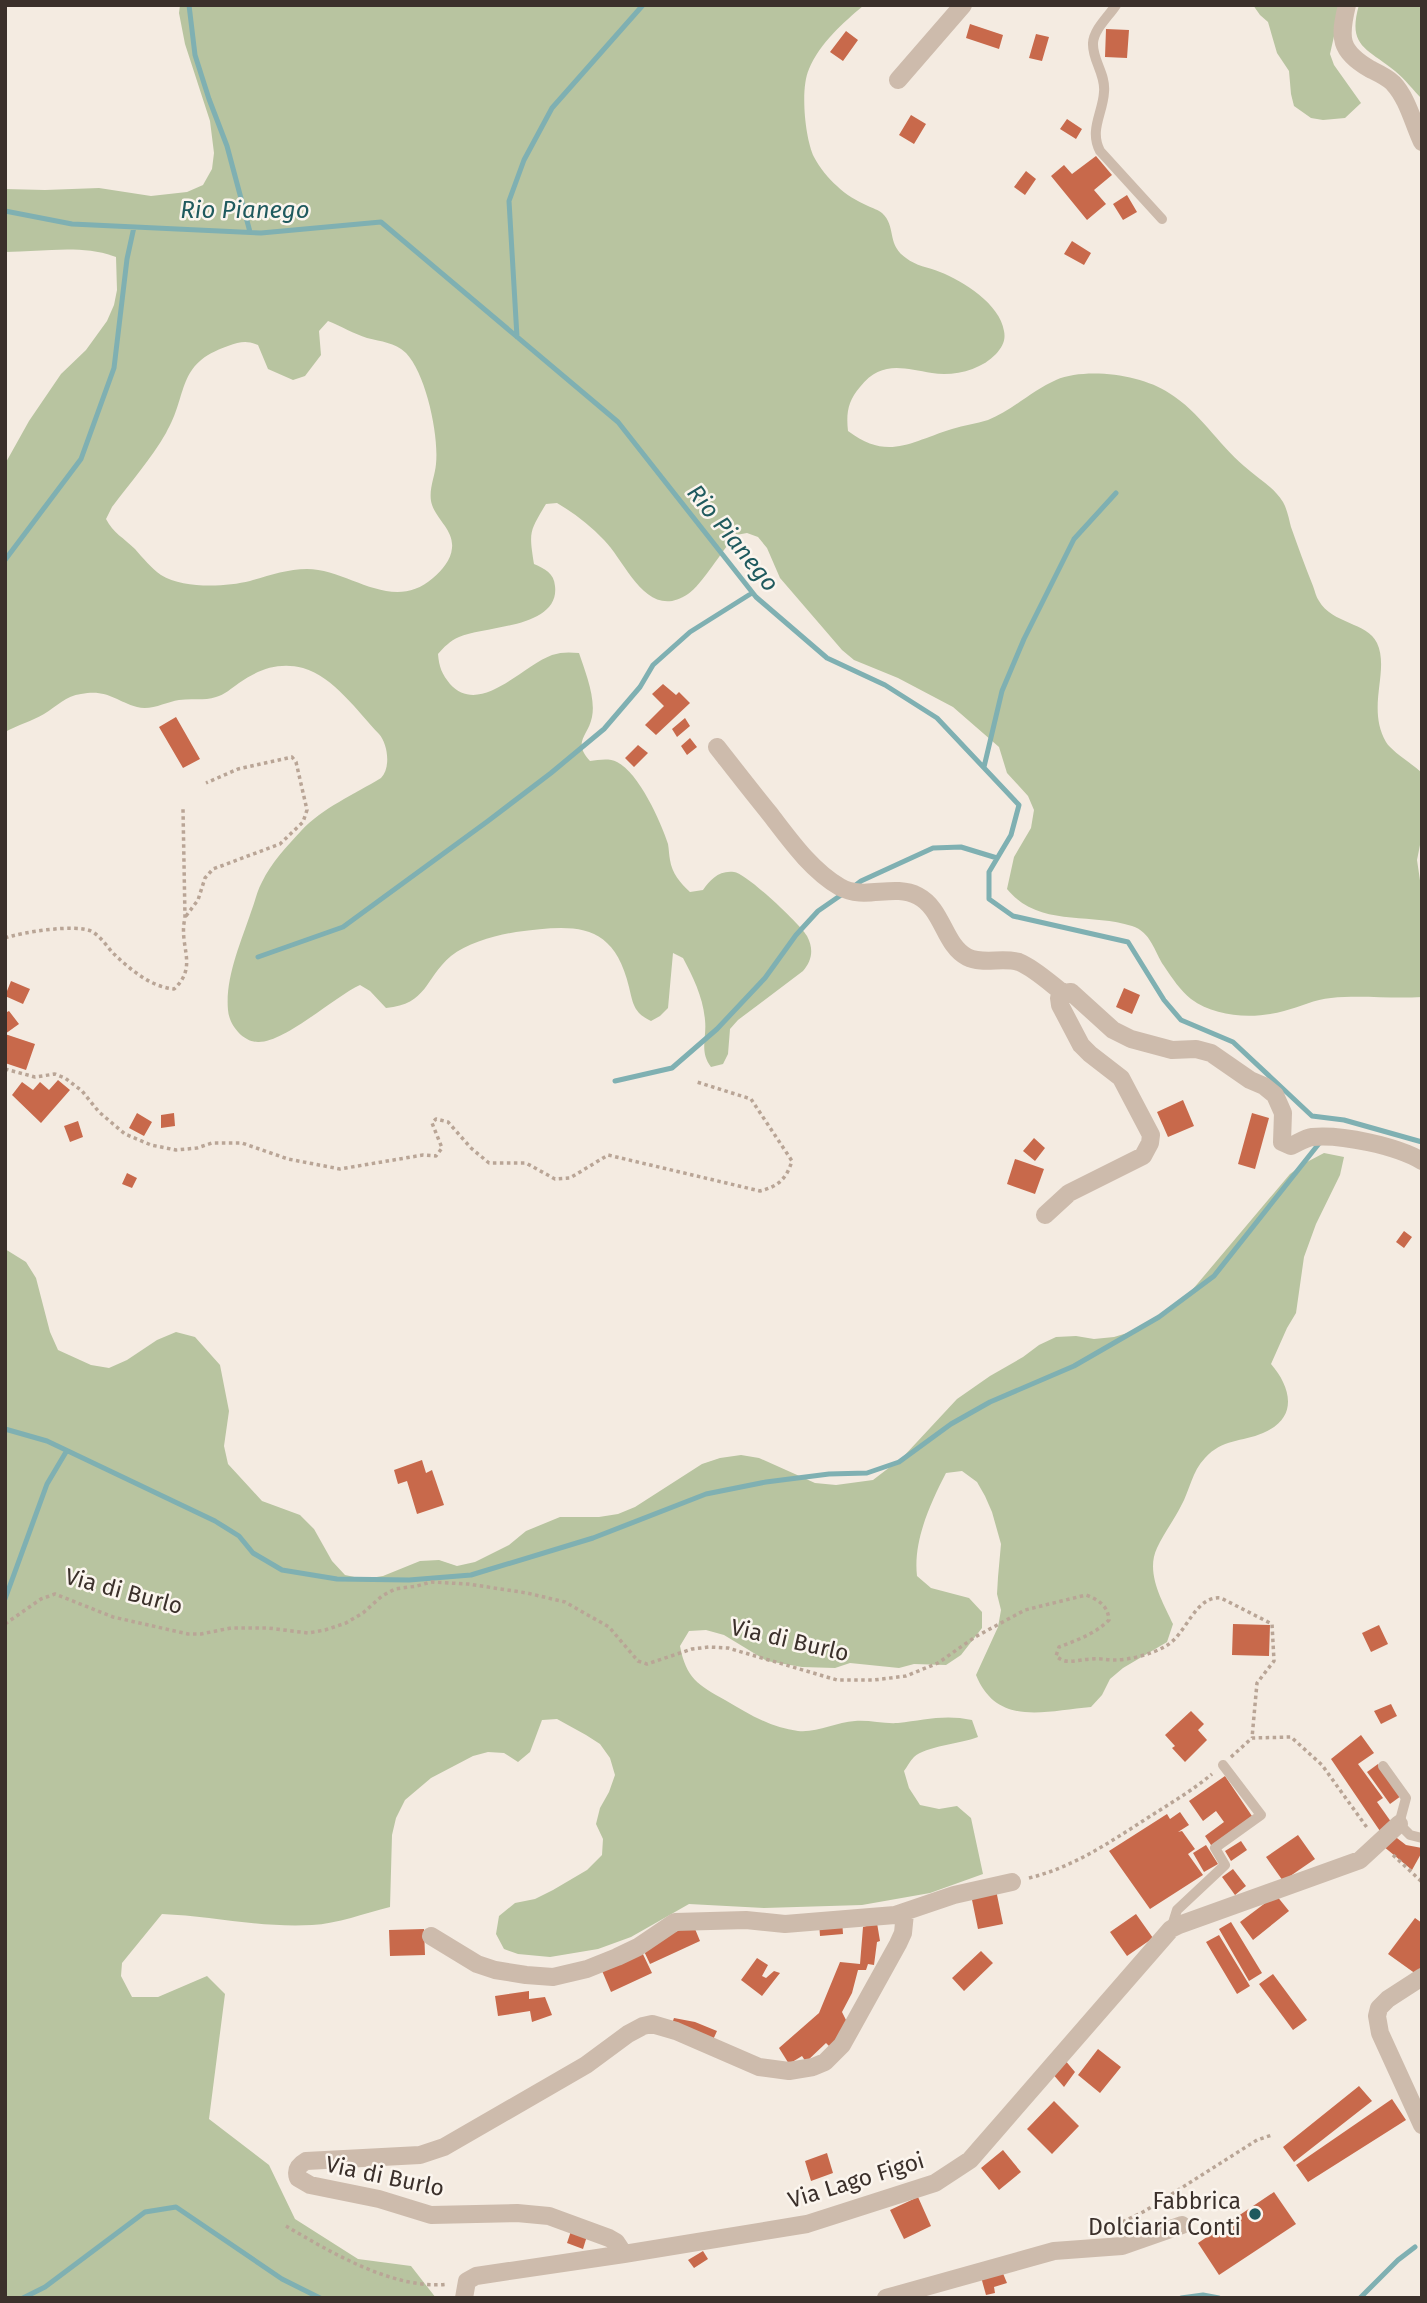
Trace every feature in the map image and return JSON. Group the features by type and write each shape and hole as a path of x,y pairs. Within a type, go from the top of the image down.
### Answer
{"street":[{"path":"898,80 963,5"},
{"path":"1347,5 1341,38 1345,48 1357,61 1392,82 1403,97 1422,142"},
{"path":"717,747 791,841 811,863 840,887 859,894 896,890 916,895 932,906 963,955 975,960 1020,963 1063,993 1071,992 1106,1026 1131,1039 1172,1050 1196,1049 1211,1053 1275,1095 1283,1113 1282,1142 1291,1146 1314,1137 1338,1137 1377,1144 1422,1161"},
{"path":"1045,1215 1069,1193 1143,1156 1151,1135 1121,1078 1082,1045 1060,1005 1059,998 1063,993"},
{"name":"Via Lago Figoi","path":"466,2290 476,2276 624,2255 807,2224 935,2183 970,2160 1171,1929 1360,1860 1399,1824"},
{"path":"431,1936 477,1964 495,1970 553,1977 587,1969 617,1957 638,1947 675,1922 746,1920 785,1924 905,1913 954,1895 1012,1882"},
{"name":"Via di Burlo","path":"624,2255 616,2242 609,2238 548,2216 517,2213 431,2215 379,2199 305,2183 298,2178 297,2169 306,2161 420,2155 444,2147 586,2065 628,2034 652,2024 676,2031 759,2067 789,2071 825,2062 842,2045 898,1944 903,1933 905,1913"},
{"path":"1422,1976 1388,1999 1379,2008 1377,2016 1380,2033 1422,2125"},
{"path":"886,2298 1054,2251 1122,2246 1182,2225"}],"lane":[{"path":"1116,5 1093,43 1104,77 1104,93 1094,132 1096,143 1100,151 1162,219"},
{"name":"Via Lago Figoi","path":"1171,1929 1177,1910 1225,1865 1215,1848 1261,1815 1223,1765"},
{"path":"1383,1766 1406,1798 1399,1824 1410,1835 1422,1838"}],"path":[{"path":"185,918 198,900 205,878 213,869 280,844 303,822 307,810 296,762 292,757 238,769 206,783"},
{"path":"5,938 54,930 89,930 98,935 113,954 136,973 160,988 174,989 184,981 188,967 182,929 185,918 183,809"},
{"path":"5,1069 35,1077 55,1074 65,1078 125,1134 151,1145 176,1150 212,1143 242,1143 288,1159 340,1169 423,1155 436,1156 442,1148 432,1123 436,1119 442,1119 489,1163 526,1163 555,1179 570,1178 608,1155 760,1191 776,1187 787,1175 792,1161 751,1099 697,1082"},
{"name":"Via di Burlo","path":"5,1625 41,1599 55,1594 113,1617 188,1634 230,1628 268,1628 308,1633 346,1622 363,1613 382,1595 395,1589 431,1582 456,1583 527,1593 565,1602 609,1627 638,1661 648,1664 692,1649 719,1647 837,1680 874,1680 906,1676 938,1663 975,1637 1025,1610 1086,1595 1104,1606 1109,1620 1102,1628 1059,1647 1056,1656 1062,1661 1073,1662 1090,1658 1117,1660 1149,1653 1168,1645 1181,1633 1204,1601 1214,1597 1272,1624 1274,1661 1257,1683 1252,1738"},
{"path":"1012,1882 1053,1872 1095,1852 1184,1795 1252,1738 1292,1737 1322,1765 1380,1843 1422,1882"},
{"path":"1107,2229 1144,2211 1256,2140 1272,2135"},
{"path":"286,2227 343,2259 386,2276 466,2290"}],"green space":[{"path":"180,5 864,5 826,42 806,78 805,113 814,157 824,173 840,189 887,218 900,253 914,263 959,281 988,303 1001,321 1004,338 1000,349 990,360 966,371 940,374 893,368 876,373 868,378 850,402 848,431 875,445 899,446 988,420 1056,380 1083,374 1114,375 1144,382 1169,393 1199,418 1234,457 1275,491 1286,508 1319,601 1332,614 1366,631 1377,643 1381,665 1378,703 1380,729 1389,746 1422,773 1422,835 1417,860 1422,894 1422,997 1331,998 1273,1014 1249,1016 1224,1013 1201,1005 1180,988 1148,937 1138,929 1116,922 1049,914 1020,901 1007,889 1014,857 1031,828 1034,810 1028,796 1007,773 999,747 953,707 898,678 854,660 842,650 780,578 767,548 758,537 747,533 736,535 694,589 674,601 661,600 649,595 639,586 593,529 557,503 546,504 533,527 531,538 534,564 553,578 553,600 546,610 534,618 453,640 438,654 443,674 450,684 462,693 474,695 501,686 552,655 579,653 593,710 582,744 590,761 617,762 633,776 655,811 668,844 673,869 686,889 690,892 703,890 719,874 734,872 740,875 772,900 807,936 811,950 806,967 738,1020 730,1029 728,1054 723,1064 711,1067 704,1050 702,1003 683,958 673,953 668,1008 651,1021 635,1007 622,965 613,949 601,938 573,929 516,932 473,943 451,956 418,996 400,1006 386,1008 370,991 360,985 281,1035 258,1042 242,1036 229,1016 229,985 260,885 280,855 309,823 329,808 381,778 386,768 387,756 385,744 379,734 345,696 325,679 294,666 270,668 254,674 216,697 179,700 148,708 129,705 98,693 76,695 5,732 5,464 29,421 61,374 86,350 107,321 117,290 116,257 75,250 5,252 5,189 99,188 151,196 187,192 203,185 212,169 214,153 210,121 185,44","holes":["328,321 397,347 406,353 420,375 430,406 435,437 436,464 431,501 452,541 450,557 446,564 440,572 418,588 402,592 386,591 339,575 307,569 217,585 181,583 161,575 115,532 106,519 166,433 191,371 211,353 246,342 258,345 268,369 293,380 305,376 321,355 319,331"]},
{"path":"1253,5 1341,5 1330,54 1334,65 1361,103 1345,118 1323,120 1311,118 1294,106 1289,71 1277,53 1268,22"},
{"path":"1359,5 1422,5 1422,99 1399,74 1362,45 1356,30"},
{"path":"1324,1153 1344,1157 1340,1175 1316,1224 1304,1257 1296,1313 1271,1364 1287,1392 1287,1411 1274,1427 1218,1447 1201,1463 1154,1558 1154,1577 1173,1624 1167,1642 1123,1668 1110,1679 1102,1695 1091,1707 1040,1712 1009,1709 996,1702 985,1691 976,1675 998,1627 1001,1610 997,1594 1001,1544 985,1496 977,1482 962,1471 946,1473 940,1485 920,1536 916,1563 917,1576 931,1588 969,1598 982,1612 982,1628 961,1655 946,1665 914,1664 899,1668 850,1663 835,1668 802,1667 767,1661 724,1635 706,1630 689,1631 680,1646 686,1666 700,1685 751,1715 788,1729 812,1730 855,1721 898,1723 944,1718 972,1720 978,1737 919,1753 904,1771 909,1788 920,1805 939,1809 957,1806 971,1818 983,1874 930,1893 862,1905 764,1908 689,1904 631,1937 598,1949 550,1957 518,1954 504,1949 496,1934 499,1916 515,1903 535,1899 587,1870 602,1855 603,1839 596,1824 615,1775 610,1758 600,1744 557,1719 542,1720 530,1752 518,1762 504,1753 488,1752 473,1756 431,1778 405,1800 396,1818 392,1835 390,1907 312,1925 274,1925 162,1914 122,1963 121,1976 132,1997 158,1997 207,1976 225,1994 209,2119 269,2165 295,2219 358,2259 411,2266 436,2298 5,2298 5,1249 26,1262 36,1278 50,1332 58,1350 91,1365 109,1368 176,1332 195,1337 220,1365 229,1411 224,1446 228,1464 262,1501 300,1515 314,1529 332,1561 345,1575 364,1579 383,1576 420,1561 439,1560 457,1566 475,1562 509,1545 526,1531 560,1517 618,1514 635,1507 702,1464 720,1458 741,1455 759,1458 815,1483 836,1485 873,1480 903,1457 957,1399 1039,1345 1056,1337 1114,1337 1134,1331 1168,1313 1182,1302 1290,1174"}],"building":[{"path":"970,24 1003,35 999,49 966,38"},
{"path":"1106,29 1129,30 1127,58 1105,57"},
{"path":"846,31 858,40 843,61 830,52"},
{"path":"1036,34 1049,37 1042,61 1029,58"},
{"path":"911,115 926,124 914,144 899,135"},
{"path":"1067,119 1082,129 1076,139 1060,129"},
{"path":"1096,156 1112,175 1094,190 1106,204 1087,220 1051,176 1064,165 1072,174"},
{"path":"1026,171 1036,179 1025,195 1014,187"},
{"path":"1127,195 1137,212 1123,220 1113,204"},
{"path":"1072,241 1091,253 1084,265 1064,254"},
{"path":"663,684 676,695 679,692 690,703 656,735 645,725 664,706 652,694"},
{"path":"176,717 200,759 183,768 159,727"},
{"path":"685,718 690,726 677,737 672,729"},
{"path":"690,738 697,747 687,755 681,746"},
{"path":"638,745 648,753 634,767 625,758"},
{"path":"11,981 30,989 23,1004 5,996"},
{"path":"1124,988 1140,995 1132,1014 1116,1007"},
{"path":"9,1011 19,1024 5,1034 5,1013"},
{"path":"5,1034 35,1044 26,1070 5,1063"},
{"path":"58,1080 70,1090 41,1123 12,1095 22,1082 33,1090 40,1082 49,1090"},
{"path":"1183,1100 1194,1126 1168,1137 1157,1112"},
{"path":"137,1113 152,1122 144,1136 129,1128"},
{"path":"174,1113 175,1126 161,1128 161,1115"},
{"path":"1252,1113 1269,1118 1255,1169 1238,1164"},
{"path":"78,1121 83,1137 70,1142 64,1126"},
{"path":"1034,1138 1045,1148 1035,1161 1023,1151"},
{"path":"1015,1159 1044,1169 1035,1194 1007,1184"},
{"path":"127,1173 137,1178 132,1188 122,1184"},
{"path":"1404,1231 1412,1237 1404,1248 1396,1242"},
{"path":"422,1460 426,1473 432,1470 444,1505 417,1514 407,1481 398,1484 394,1470"},
{"path":"1233,1624 1270,1625 1269,1656 1232,1655"},
{"path":"1379,1625 1388,1644 1371,1652 1362,1633"},
{"path":"1391,1704 1397,1716 1381,1724 1374,1711"},
{"path":"1191,1711 1204,1724 1198,1730 1207,1740 1185,1762 1172,1748 1175,1746 1165,1735"},
{"path":"1361,1735 1374,1753 1358,1764 1383,1798 1377,1802 1394,1826 1382,1834 1331,1759"},
{"path":"1378,1764 1401,1796 1390,1804 1367,1772"},
{"path":"1225,1776 1254,1819 1213,1848 1205,1836 1224,1822 1216,1811 1203,1821 1189,1801"},
{"path":"1180,1812 1189,1825 1178,1832 1182,1831 1195,1849 1188,1854 1203,1875 1150,1909 1109,1851 1167,1814 1170,1819"},
{"path":"1298,1835 1315,1859 1283,1881 1266,1857"},
{"path":"1393,1835 1406,1845 1422,1848 1412,1870 1383,1846"},
{"path":"1241,1841 1247,1850 1231,1861 1225,1851"},
{"path":"1206,1845 1218,1864 1204,1872 1193,1853"},
{"path":"1233,1869 1246,1886 1235,1895 1222,1877"},
{"path":"996,1890 1003,1924 978,1929 971,1895"},
{"path":"1276,1895 1289,1911 1253,1940 1240,1922"},
{"path":"1136,1914 1153,1938 1127,1956 1110,1932"},
{"path":"1415,1918 1422,1923 1422,1966 1416,1974 1388,1954"},
{"path":"842,1920 843,1934 820,1936 819,1922"},
{"path":"1231,1922 1262,1973 1249,1981 1219,1929"},
{"path":"877,1923 880,1941 877,1942 874,1965 868,1964 866,1970 858,1970 852,1993 842,2012 849,2026 830,2047 826,2043 806,2062 802,2056 789,2064 779,2048 819,2013 840,1962 860,1964 863,1927"},
{"path":"693,1924 700,1941 650,1964 642,1947"},
{"path":"424,1929 425,1955 390,1956 389,1930"},
{"path":"1219,1935 1250,1986 1237,1994 1206,1942"},
{"path":"640,1948 652,1973 611,1992 600,1966"},
{"path":"981,1951 993,1963 964,1991 952,1978"},
{"path":"757,1958 768,1965 762,1976 766,1978 774,1971 780,1973 762,1996 741,1980"},
{"path":"1273,1974 1307,2020 1293,2030 1259,1984"},
{"path":"529,1991 529,1999 545,1997 552,2015 532,2022 530,2011 498,2016 495,1996"},
{"path":"674,2018 695,2022 717,2031 712,2042 671,2026"},
{"path":"1098,2049 1121,2067 1100,2093 1078,2075"},
{"path":"1064,2059 1075,2072 1064,2087 1051,2072"},
{"path":"1359,2086 1372,2101 1294,2162 1283,2147"},
{"path":"1392,2099 1406,2120 1308,2182 1296,2165"},
{"path":"1054,2101 1079,2126 1052,2154 1027,2129"},
{"path":"1003,2150 1021,2172 999,2190 981,2168"},
{"path":"827,2153 833,2173 811,2181 805,2161"},
{"path":"1274,2192 1296,2224 1219,2275 1198,2243"},
{"path":"918,2197 931,2226 904,2239 890,2210"},
{"path":"571,2231 587,2236 583,2249 567,2243"},
{"path":"703,2251 708,2259 694,2268 688,2260"},
{"path":"1002,2271 1007,2283 994,2287 995,2293 986,2295 981,2277"}],"waterway":[{"path":"189,5 195,55 227,146 250,232"},
{"path":"517,337 509,201 524,160 552,108 643,5"},
{"name":"Rio Pianego","path":"5,211 72,224 261,233 381,222 618,422 756,597 827,658 885,685 937,718 1019,805 1011,835 989,872 989,899 1013,916 1128,942 1164,1000 1181,1020 1233,1042 1312,1116 1344,1120 1422,1142"},
{"path":"5,560 81,459 114,368 127,259 134,227"},
{"path":"984,767 1002,691 1024,639 1074,539 1116,493"},
{"path":"258,957 343,927 488,821 604,729 640,687 653,665 690,632 752,593"},
{"path":"852,888 861,881 933,848 961,847 997,858"},
{"path":"615,1081 672,1068 717,1029 765,978 796,935 818,911 844,893"},
{"path":"5,1429 47,1441 215,1521 239,1536 253,1553 282,1570 337,1579 409,1580 471,1575 593,1538 706,1494 766,1482 829,1474 867,1473 899,1462 951,1424 990,1402 1074,1366 1159,1317 1214,1276 1321,1141"},
{"path":"5,1599 47,1484 66,1452"},
{"path":"23,2298 45,2287 145,2212 176,2207 282,2279 320,2298"},
{"path":"1360,2298 1415,2247"},
{"path":"1181,2298 1203,2295 1219,2298"}],"place":[{"name":"Fabbrica Dolciaria Conti","path":"1255,2214"}]}
